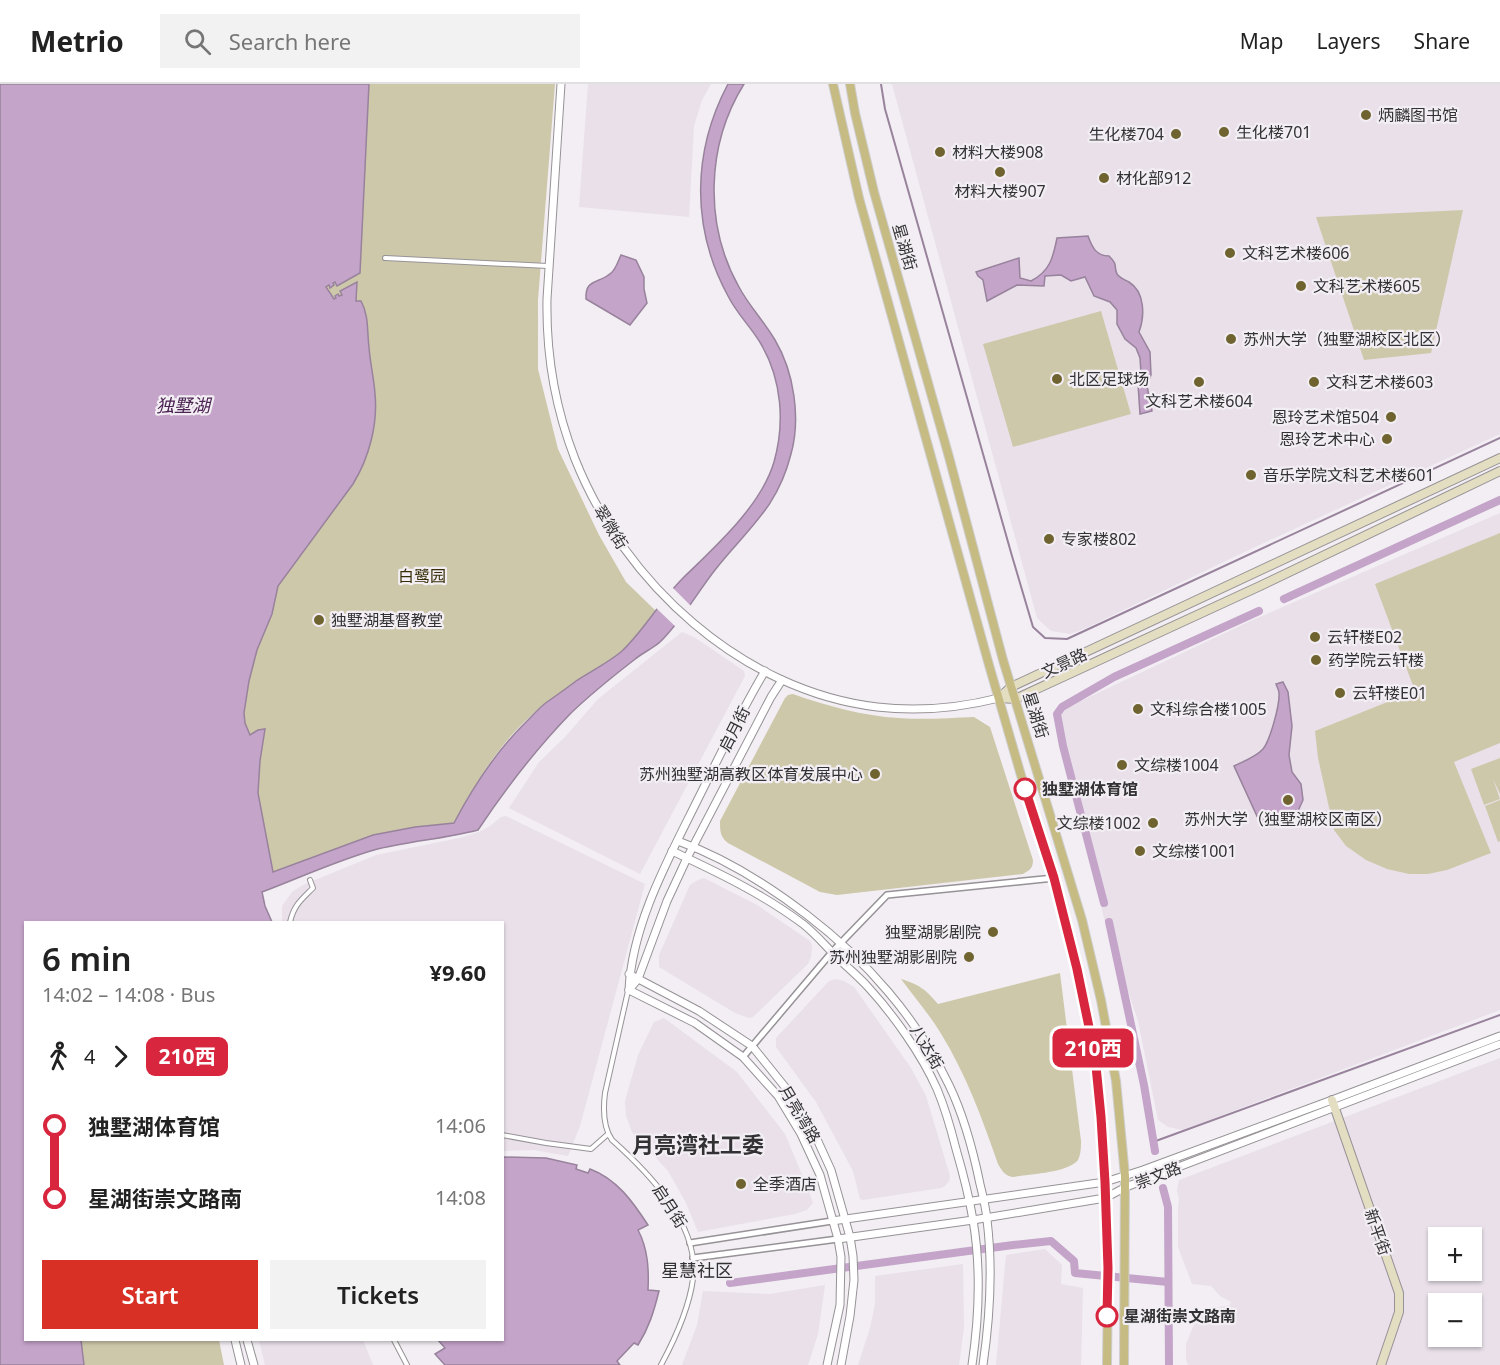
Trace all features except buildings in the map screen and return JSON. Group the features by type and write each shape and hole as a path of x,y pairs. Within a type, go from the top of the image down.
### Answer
{"main road":[{"name":"星湖街","path":"833,84 859,198 989,665 1054,878 1077,969 1095,1056 1101,1117 1108,1268 1107,1365"},
{"name":"星湖街","path":"850,84 874,192 1011,687 1082,920 1101,1000 1116,1081 1126,1187 1124,1365"},
{"name":"文景路","path":"999,698 1011,687 1500,459"},
{"name":"文景路","path":"999,698 1015,699 1260,586 1500,471"},
{"name":"新平街","path":"1333,1104 1399,1293 1399,1312 1381,1365"}],"street":[{"name":"翠微街","path":"561,84 546,315 550,364 569,444 588,489 608,525 632,559 664,596 688,619 727,649 782,680 808,690 834,699 889,708 945,708 999,698"},
{"path":"385,258 548,266"},
{"name":"启月街","path":"661,1365 688,1302 693,1278 690,1243 686,1230 658,1185 608,1134 603,1110 604,1093 639,933 654,893 672,851 725,745 765,671"},
{"name":"启月街","path":"628,990 638,979 667,901 687,858 782,680"},
{"name":"八达街","path":"678,841 693,846 778,893 842,942 904,1010 929,1049 949,1085 963,1119 974,1155 987,1217 991,1263 983,1365"},
{"name":"八达街","path":"672,851 735,881 771,902 804,926 869,988 918,1054 936,1088 949,1123 973,1220 978,1307 972,1365"},
{"path":"743,1057 832,952 887,895 1054,878"},
{"path":"291,921 296,905 313,888 310,880"},
{"name":"月亮湾路","path":"629,974 699,1011 752,1046 785,1087 810,1124 831,1170 846,1219 853,1256 854,1280 841,1365"},
{"name":"月亮湾路","path":"628,990 694,1023 743,1057 778,1096 801,1134 820,1176 841,1257 840,1305 827,1365"},
{"name":"崇文路","path":"693,1258 973,1220 1106,1198 1126,1187 1183,1166 1500,1036"},
{"name":"崇文路","path":"690,1243 1105,1182 1500,1044"},
{"path":"504,1135 591,1149 608,1134"},
{"path":"235,1341 241,1365"},
{"path":"248,1341 254,1365"},
{"path":"395,1341 407,1365"}],"shaded area":[{"path":"588,84 711,84 702,100 694,126 689,217 579,207"},
{"name":"苏州大学（独墅湖校区北区）","path":"892,84 1500,84 1500,434 1086,628 1070,634 1051,631 1037,618"},
{"name":"苏州大学（独墅湖校区南区）","path":"1500,513 1500,1010 1183,1130 1168,1127 1158,1120 1138,1021 1105,922 1060,732 1060,717 1066,708 1246,623"},
{"path":"682,632 694,637 744,671 745,676 640,874 509,808 539,762 565,737 598,699"},
{"path":"506,816 645,884 580,1126 568,1156 534,1150 504,1151 504,921 282,921 282,906 292,892 303,885 376,855 479,832"},
{"path":"704,878 757,905 810,941 812,946 808,964 753,1017 749,1018 735,1013 659,967 659,955 690,885"},
{"path":"836,979 854,987 911,1068 926,1096 950,1176 945,1186 860,1199 853,1171 816,1102 776,1047 776,1038 829,981"},
{"path":"664,1018 737,1072 785,1134 813,1203 807,1210 698,1232 686,1203 668,1171 632,1132 626,1116 625,1101 638,1055 654,1022"},
{"path":"1500,1058 1500,1365 1188,1365 1186,1344 1193,1327 1198,1320 1215,1308 1230,1305 1231,1302 1220,1296 1211,1286 1192,1284 1178,1247 1179,1199 1177,1190 1179,1180"},
{"path":"1045,1249 1062,1265 1061,1284 1083,1288 1081,1365 996,1365 1006,1255"},
{"path":"963,1264 964,1328 959,1365 858,1365 875,1304 875,1276"},
{"path":"825,1285 818,1334 808,1365 682,1365 697,1325 703,1291 770,1294"},
{"path":"259,1341 363,1341 373,1365 265,1365"}],"green space":[{"name":"白鹭园","path":"305,84 555,84 538,300 538,369 558,449 599,535 626,582 656,611 619,653 546,703 518,728 483,773 454,823 373,835 272,872 215,711"},
{"path":"1463,210 1431,353 1364,360 1316,217"},
{"name":"北区足球场","path":"1101,311 1131,414 1013,447 983,344"},
{"path":"1500,533 1500,743 1454,762 1491,853 1447,870 1428,874 1409,874 1387,869 1366,860 1346,846 1334,830 1318,758 1315,731 1415,691 1375,584"},
{"name":"苏州独墅湖高教区体育发展中心","path":"793,694 859,713 918,719 974,717 990,727 1033,860 1031,868 1023,874 837,895 820,892 728,843 721,834 720,821 785,698"},
{"path":"1500,758 1500,794 1493,779 1500,799 1484,805 1471,769"},
{"path":"1500,800 1500,841 1498,842 1485,806"},
{"path":"1060,973 1081,1141 1080,1155 1078,1160 1066,1168 1013,1177 1004,1173 998,1164 973,1096 940,1032 901,979 922,988 938,1004"},
{"path":"81,1341 219,1341 224,1365 84,1365"}],"water":[{"name":"独墅湖","path":"0,84 369,84 360,273 337,286 335,282 330,288 329,285 326,287 334,299 338,294 342,295 340,291 357,282 356,301 361,301 367,324 376,405 374,429 368,452 353,484 278,586 272,614 257,650 244,713 250,735 265,729 258,793 273,872 373,835 454,823 486,769 516,732 544,704 622,651 675,587 736,525 759,494 774,462 780,432 780,402 768,358 761,344 732,303 716,270 707,244 702,217 701,190 702,163 716,110 728,84 744,84 731,108 716,159 715,212 728,263 747,301 771,333 782,353 794,396 795,426 791,454 785,473 770,504 715,570 667,634 571,713 522,769 478,830 374,850 262,892 272,921 24,921 24,1341 81,1341 84,1365 0,1365"},
{"path":"1088,236 1095,250 1109,256 1115,264 1117,274 1134,286 1141,298 1143,312 1139,332 1150,352 1151,375 1147,386 1152,411 1140,414 1138,384 1141,373 1140,358 1136,348 1125,339 1117,324 1117,310 1110,302 1094,296 1085,277 1071,281 1061,275 1045,276 1044,286 1017,285 987,301 983,280 976,272 1019,258 1020,278 1031,281 1047,268 1057,238"},
{"path":"621,255 636,260 644,277 647,303 630,325 586,299 586,292 590,284 611,273"},
{"path":"1283,682 1288,692 1292,726 1289,755 1292,772 1301,784 1303,800 1298,811 1262,827 1234,766 1250,759 1266,745 1278,705 1279,692 1276,684"},
{"path":"504,1157 546,1158 577,1165 576,1169 588,1173 590,1169 600,1173 624,1192 648,1225 638,1230 647,1259 648,1290 659,1291 651,1319 642,1339 638,1345 634,1343 617,1361 620,1365 445,1365 435,1354 445,1348 439,1341 504,1341"}],"pier":[{"path":"671,586 691,606 677,628 655,607"}],"waterway":[{"path":"881,84 885,109 1033,627 1045,638 1067,639 1500,438"},
{"path":"1284,599 1500,500"},
{"path":"1104,903 1063,746 1057,714 1062,707 1114,677 1259,611"},
{"path":"1109,922 1144,1085 1155,1151"},
{"path":"1153,1142 1500,1015"},
{"path":"1163,1188 1168,1207 1169,1365"},
{"path":"730,1283 1051,1241 1074,1261 1075,1273 1168,1282"}],"bus line":[{"name":"210西","path":"1025,789 1054,878 1086,1007 1095,1056 1105,1182 1107,1316"}],"place":[{"name":"炳麟图书馆","path":"1366,115"},
{"name":"生化楼701","path":"1224,132"},
{"name":"生化楼704","path":"1176,134"},
{"name":"材料大楼908","path":"940,152"},
{"name":"材料大楼907","path":"1000,172"},
{"name":"材化部912","path":"1104,178"},
{"name":"文科艺术楼606","path":"1230,253"},
{"name":"文科艺术楼605","path":"1301,286"},
{"name":"苏州大学（独墅湖校区北区）","path":"1231,339"},
{"name":"北区足球场","path":"1057,379"},
{"name":"文科艺术楼604","path":"1199,382"},
{"name":"文科艺术楼603","path":"1314,382"},
{"name":"恩玲艺术馆504","path":"1391,417"},
{"name":"恩玲艺术中心","path":"1387,439"},
{"name":"音乐学院文科艺术楼601","path":"1251,475"},
{"name":"专家楼802","path":"1049,539"},
{"name":"独墅湖基督教堂","path":"319,620"},
{"name":"云轩楼E02","path":"1315,637"},
{"name":"药学院云轩楼","path":"1316,660"},
{"name":"云轩楼E01","path":"1340,693"},
{"name":"文科综合楼1005","path":"1138,709"},
{"name":"文综楼1004","path":"1122,765"},
{"name":"苏州独墅湖高教区体育发展中心","path":"875,774"},
{"name":"独墅湖体育馆","path":"1025,789"},
{"name":"苏州大学（独墅湖校区南区）","path":"1288,800"},
{"name":"文综楼1002","path":"1153,823"},
{"name":"文综楼1001","path":"1140,851"},
{"name":"独墅湖影剧院","path":"993,932"},
{"name":"苏州独墅湖影剧院","path":"969,957"},
{"name":"全季酒店","path":"741,1184"},
{"name":"星湖街崇文路南","path":"1107,1316"}],"district":[{"name":"月亮湾社工委","path":"698,1144"},
{"name":"星慧社区","path":"697,1270"}]}
